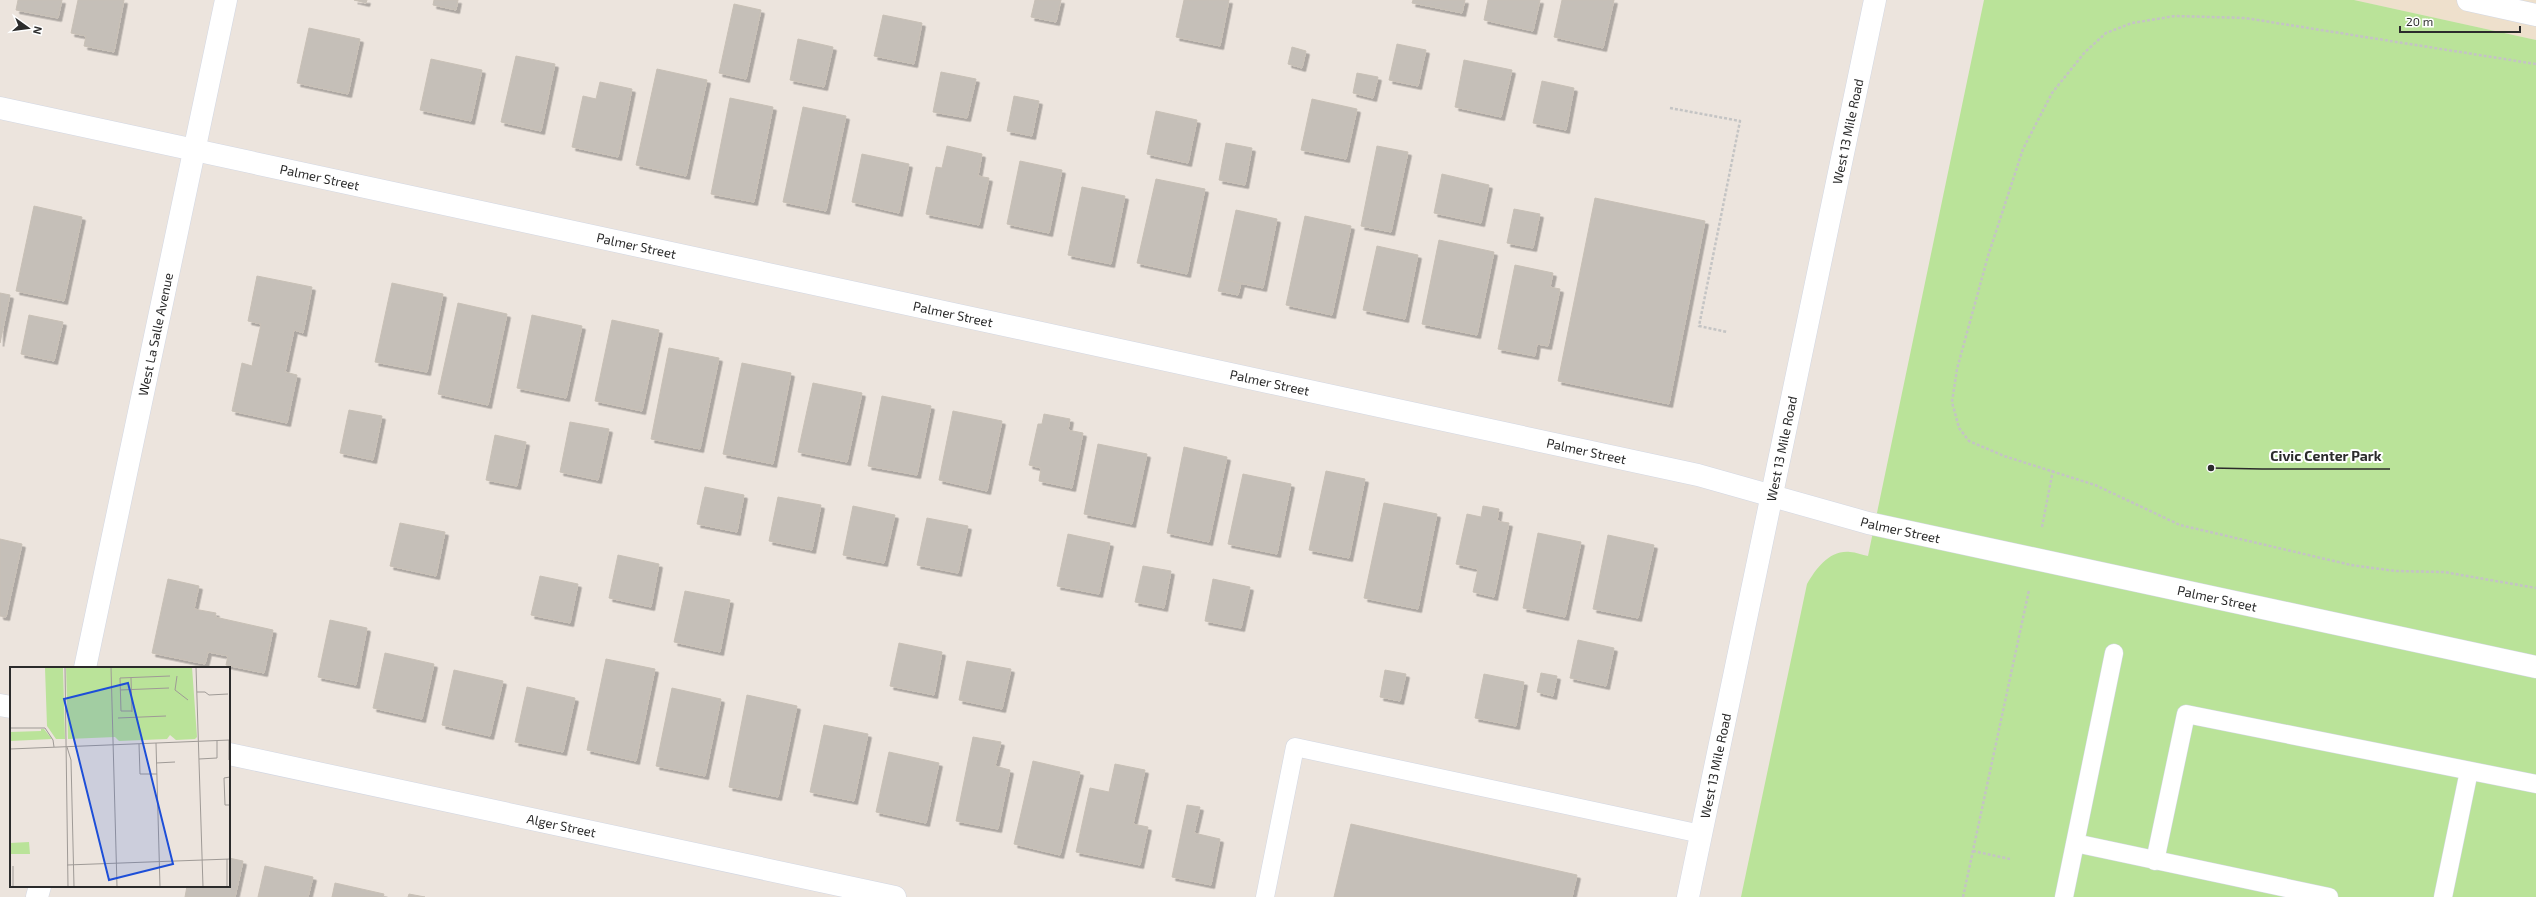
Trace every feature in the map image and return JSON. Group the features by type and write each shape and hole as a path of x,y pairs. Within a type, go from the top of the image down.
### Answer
{"street":[{"name":"West La Salle Avenue","path":"86,667 226,0"},
{"name":"West 13 Mile Road","path":"1688,897 1875,0"},
{"path":"2468,0 2536,15"},
{"name":"Palmer Street","path":"0,108 1698,475 1874,524 2536,667"},
{"path":"0,705 10,707"},
{"name":"Alger Street","path":"230,754 895,897"},
{"path":"38,897 40,887"}],"lane":[{"path":"2064,897 2114,653"},
{"path":"2155,861 2186,714 2536,784"},
{"path":"1265,897 1295,747 1701,834"},
{"path":"2443,897 2469,771"},
{"path":"2075,843 2329,897"}],"path":[{"path":"2536,64 2245,18 2175,16 2132,23 2106,33 2085,52 2052,93 2023,149 1986,263 1957,369 1952,402 1959,428 1969,441 2004,456 2053,470 2095,485 2180,525 2351,565 2395,571 2444,572 2536,588"},
{"path":"1670,108 1740,121 1699,326 1727,332"},
{"path":"2040,535 2053,470"},
{"path":"1963,897 2030,584"},
{"path":"1973,852 2010,859"}],"shaded area":[{"path":"2354,0 2536,0 2536,40"}],"green space":[{"path":"1984,0 2354,0 2536,40 2536,897 1741,897 1807,584 1819,567 1830,557 1836,554 1842,552 1852,552 1868,556"}],"building":[{"path":"18,0 62,0 58,18 16,10"},
{"path":"78,0 124,0 114,52 84,46 86,36 71,33"},
{"path":"354,0 367,0 366,3"},
{"path":"434,0 458,0 456,10 433,5"},
{"path":"1035,0 1061,0 1056,22 1031,17"},
{"path":"1184,0 1229,0 1220,46 1176,37"},
{"path":"1413,0 1465,0 1462,13 1412,3"},
{"path":"1488,0 1540,0 1533,31 1484,20"},
{"path":"1562,0 1614,0 1603,48 1554,37"},
{"path":"734,4 761,10 746,79 719,73"},
{"path":"883,15 922,23 914,64 874,56"},
{"path":"309,28 360,39 348,94 297,83"},
{"path":"798,39 833,47 824,87 790,80"},
{"path":"1397,44 1426,50 1418,86 1389,80"},
{"path":"1292,47 1306,51 1302,68 1288,64"},
{"path":"516,56 555,64 541,131 501,122"},
{"path":"431,59 482,70 471,121 420,110"},
{"path":"1464,60 1512,70 1501,117 1455,107"},
{"path":"657,69 707,80 686,176 636,165"},
{"path":"941,72 976,79 967,118 933,112"},
{"path":"1357,73 1378,77 1373,98 1353,93"},
{"path":"1542,81 1574,88 1566,130 1533,123"},
{"path":"600,82 632,89 618,157 572,147 583,96 596,99"},
{"path":"1014,96 1039,101 1032,136 1007,131"},
{"path":"730,98 773,107 754,202 711,194"},
{"path":"1312,99 1357,109 1346,159 1301,150"},
{"path":"803,107 846,116 826,211 783,202"},
{"path":"1156,111 1197,120 1188,163 1147,154"},
{"path":"1226,143 1252,148 1245,185 1219,180"},
{"path":"947,146 982,154 978,176 989,178 979,225 926,214 936,167 942,168"},
{"path":"1377,146 1408,152 1391,232 1361,226"},
{"path":"862,154 909,164 899,213 852,202"},
{"path":"1020,161 1062,170 1049,233 1007,224"},
{"path":"1442,174 1489,185 1481,223 1434,213"},
{"path":"1156,179 1205,189 1187,274 1137,263"},
{"path":"1082,187 1125,196 1111,264 1068,255"},
{"path":"1595,198 1705,221 1669,404 1558,381"},
{"path":"34,206 82,217 64,301 16,291"},
{"path":"1514,209 1540,214 1533,248 1507,243"},
{"path":"1236,210 1277,219 1263,288 1221,279"},
{"path":"1305,216 1351,226 1332,315 1286,305"},
{"path":"1439,240 1494,252 1477,335 1422,324"},
{"path":"1377,246 1418,255 1405,319 1363,310"},
{"path":"1515,265 1553,273 1550,287 1560,289 1548,346 1537,344 1535,356 1498,349"},
{"path":"257,276 312,287 303,333 294,330 285,372 297,375 287,423 232,411 242,363 252,366 261,324 248,321"},
{"path":"1221,279 1241,283 1238,295 1218,291"},
{"path":"392,283 443,294 427,372 375,362"},
{"path":"0,293 10,295 0,343"},
{"path":"458,303 507,314 488,405 438,394"},
{"path":"29,315 63,322 54,361 21,354"},
{"path":"532,315 582,326 566,398 517,388"},
{"path":"612,320 659,330 642,411 595,401"},
{"path":"669,348 719,358 700,449 651,439"},
{"path":"742,363 791,373 773,464 723,454"},
{"path":"813,383 862,393 847,462 798,452"},
{"path":"882,396 931,406 917,475 868,466"},
{"path":"349,410 382,416 373,460 340,453"},
{"path":"953,411 1002,421 987,491 939,480"},
{"path":"1044,414 1070,419 1068,430 1083,433 1072,488 1039,481 1041,468 1029,465 1038,424 1042,424"},
{"path":"570,422 609,429 598,480 560,472"},
{"path":"495,435 526,442 517,486 486,480"},
{"path":"1098,444 1147,454 1132,524 1084,514"},
{"path":"1184,447 1227,457 1209,542 1167,533"},
{"path":"1326,471 1365,479 1349,558 1309,550"},
{"path":"1243,474 1291,484 1277,554 1228,544"},
{"path":"705,487 744,495 737,532 697,524"},
{"path":"778,497 821,505 812,550 769,541"},
{"path":"1384,503 1437,514 1418,609 1364,598"},
{"path":"853,506 895,515 884,563 843,555"},
{"path":"1483,506 1499,509 1497,521 1509,523 1494,597 1473,592 1478,569 1456,564 1467,514 1481,517"},
{"path":"927,518 968,526 958,573 917,565"},
{"path":"400,523 445,532 436,576 390,566"},
{"path":"1538,533 1581,542 1565,617 1523,608"},
{"path":"1068,534 1110,543 1099,594 1057,586"},
{"path":"1608,535 1654,545 1638,618 1593,609"},
{"path":"0,539 22,544 6,617 0,616"},
{"path":"618,555 659,564 651,607 609,598"},
{"path":"1143,566 1171,571 1164,608 1135,602"},
{"path":"540,576 578,584 570,623 531,615"},
{"path":"168,579 199,586 194,609 216,613 215,617 273,630 264,673 226,665 228,656 208,652 205,664 152,653"},
{"path":"1213,579 1250,587 1241,628 1205,621"},
{"path":"685,591 730,600 720,652 674,642"},
{"path":"330,620 367,628 356,685 318,677"},
{"path":"1578,640 1614,648 1606,686 1570,678"},
{"path":"899,643 942,652 934,695 890,686"},
{"path":"385,653 434,664 422,719 373,708"},
{"path":"606,659 655,669 636,761 587,750"},
{"path":"967,661 1011,669 1002,709 959,700"},
{"path":"454,670 503,681 490,736 442,725"},
{"path":"1385,670 1406,674 1400,701 1380,697"},
{"path":"1541,673 1557,676 1553,696 1537,692"},
{"path":"1484,674 1524,682 1516,726 1475,718"},
{"path":"527,687 575,698 563,752 515,742"},
{"path":"672,688 721,699 705,776 656,766"},
{"path":"747,695 797,706 778,797 729,787"},
{"path":"824,725 868,734 854,801 810,792"},
{"path":"973,737 1001,742 995,766 1010,770 998,829 956,821"},
{"path":"889,752 939,763 926,823 876,812"},
{"path":"1033,761 1080,772 1060,855 1014,844"},
{"path":"1115,764 1145,770 1133,824 1148,827 1140,865 1076,852 1090,788 1109,792"},
{"path":"1187,805 1200,807 1194,833 1220,839 1211,885 1172,877"},
{"path":"1351,824 1577,875 1572,897 1334,897"},
{"path":"230,858 243,861 235,897 185,897 187,887 230,887"},
{"path":"265,866 313,877 308,897 258,897"},
{"path":"335,883 384,894 383,897 332,897"},
{"path":"409,894 425,897 408,897"}],"place":[{"name":"Civic Center Park","path":"2211,468"}]}
